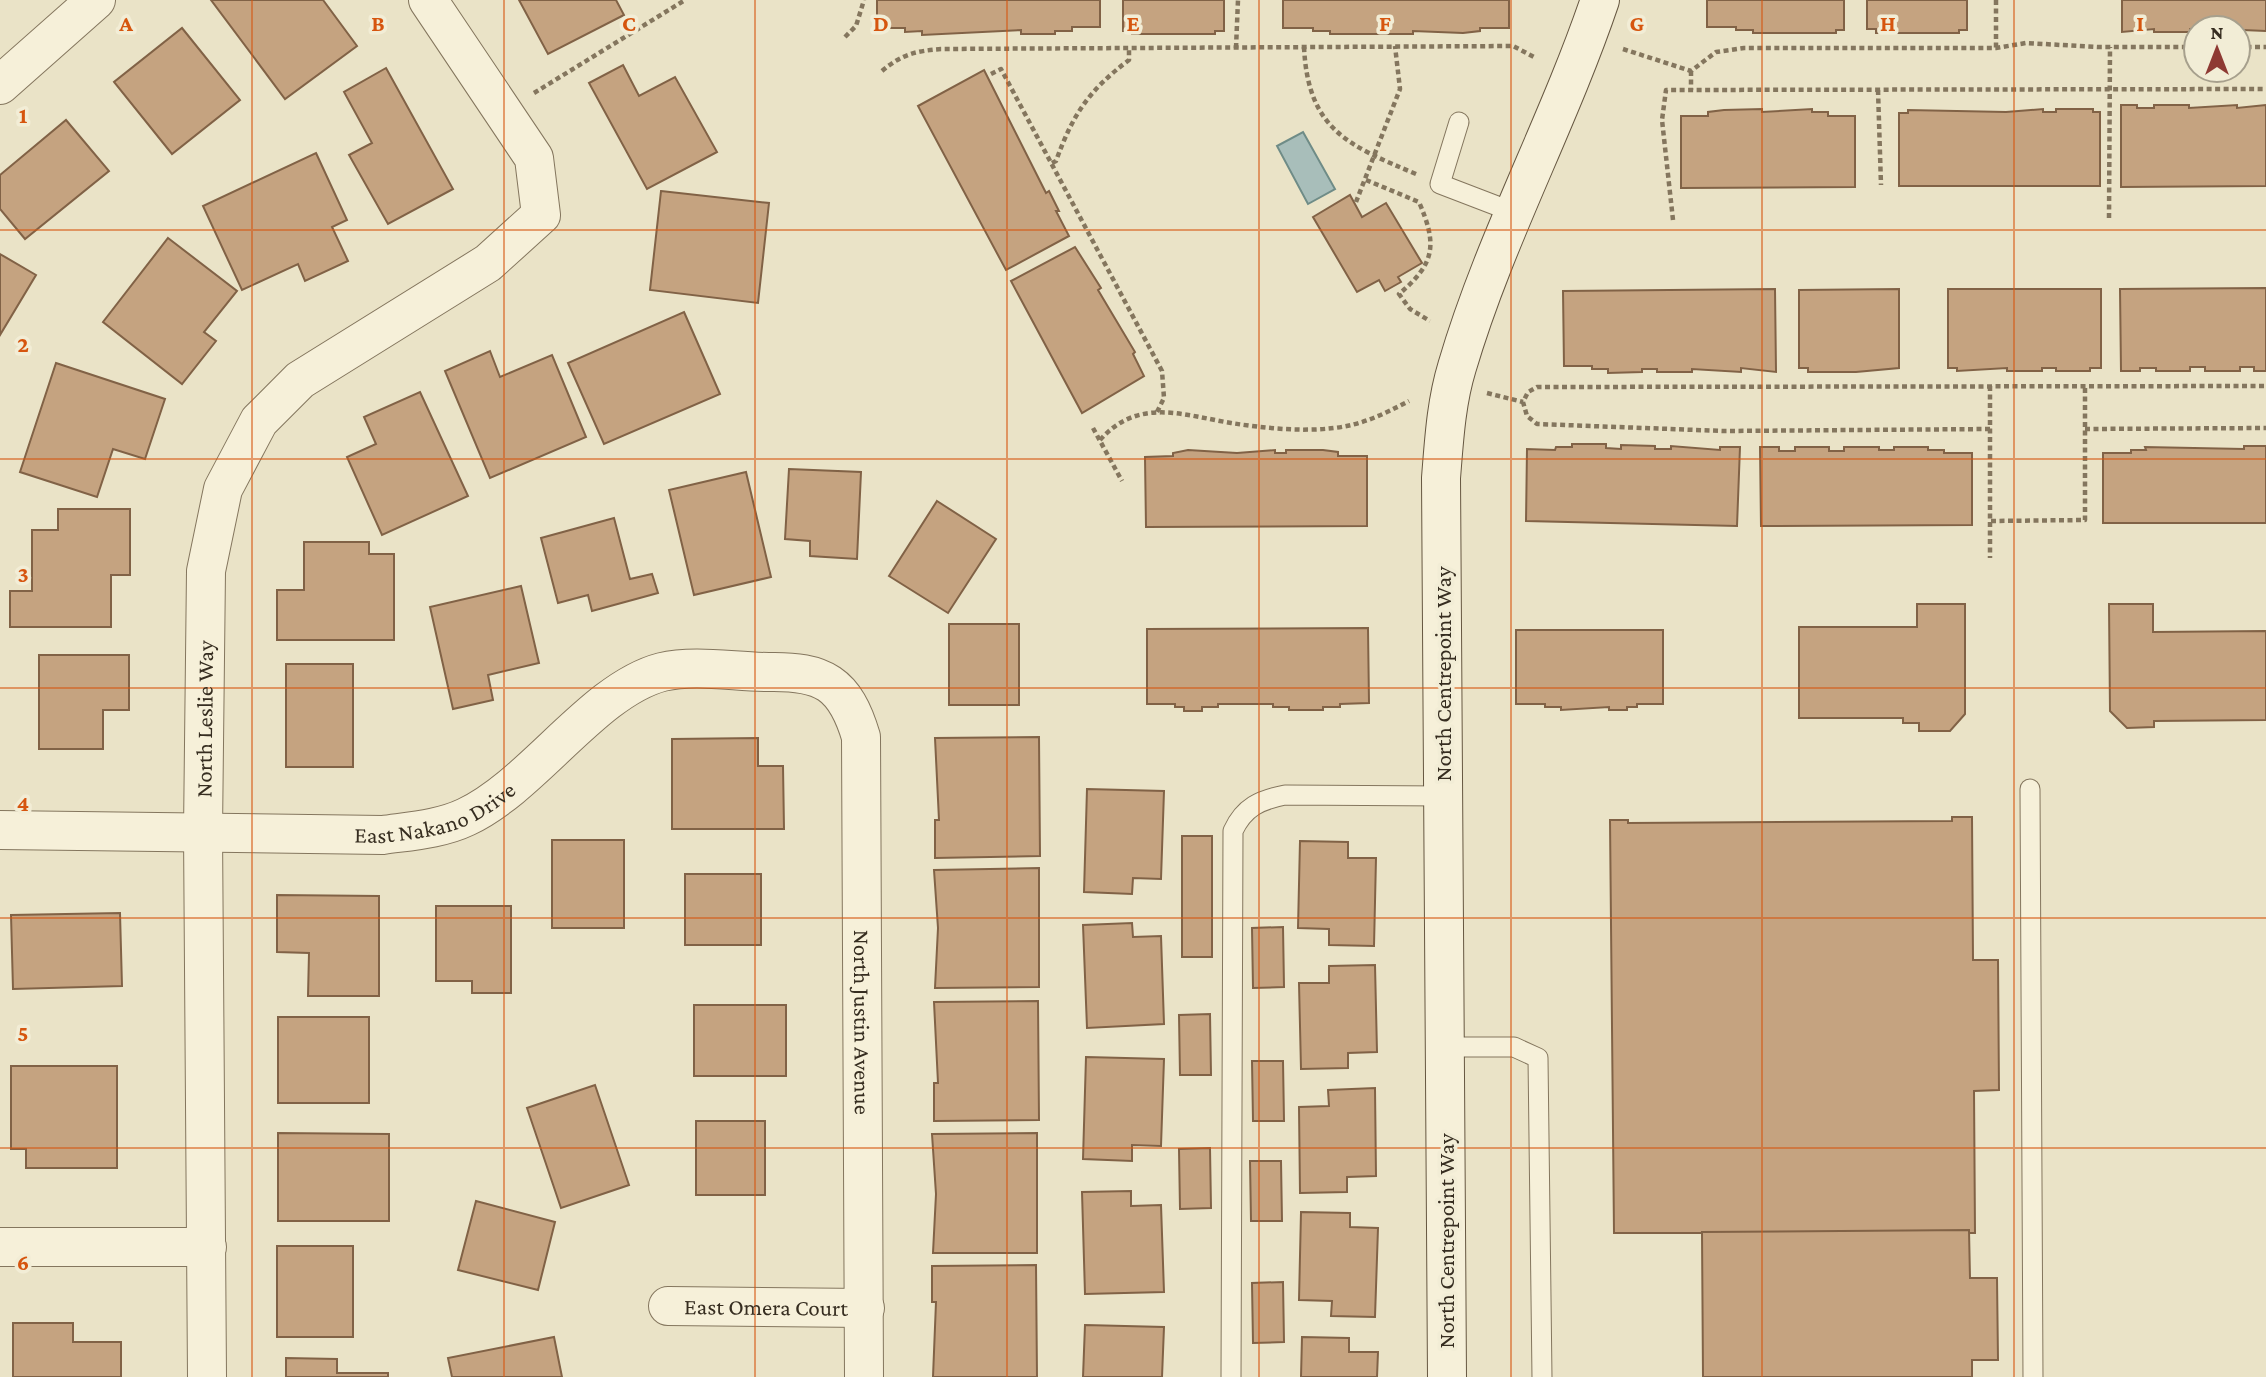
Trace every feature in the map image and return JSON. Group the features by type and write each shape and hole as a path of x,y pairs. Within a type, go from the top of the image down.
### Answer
{"street":[{"path":"0,85 96,0"},
{"path":"428,0 503,111"},
{"name":"North Centrepoint Way","path":"1447,1377 1441,478 1446,419 1456,368 1513,212 1600,0"},
{"name":"North Leslie Way","path":"207,1377 203,831 206,571 223,489 259,421 300,380 488,264 541,215 534,158 503,111"},
{"name":"East Nakano Drive","path":"0,830 383,835 427,829 465,818 494,800 617,696 662,672 799,671 827,680"},
{"name":"North Justin Avenue","path":"827,680 853,711 861,737 864,1377"},
{"path":"0,1247 207,1247"},
{"name":"East Omera Court","path":"668,1306 864,1308"}],"lane":[{"path":"1459,122 1440,184 1513,212"},
{"path":"2030,789 2033,1377"},
{"path":"1231,1377 1233,831 1249,808 1264,799 1285,795 1444,796"},
{"path":"1445,1047 1514,1048 1538,1058 1542,1377"}],"path":[{"path":"503,111 685,0"},
{"path":"845,37 856,26 864,0"},
{"path":"1236,48 1238,0"},
{"path":"1996,0 1996,48"},
{"path":"1691,71 1716,52 1744,48 1996,48 2026,43 2182,47"},
{"path":"1356,202 1400,89 1395,46"},
{"path":"882,71 896,59 914,51 1513,46 1536,58"},
{"path":"1304,47 1305,76 1314,104 1328,125 1375,156 1440,184"},
{"path":"2109,218 2110,47"},
{"path":"1052,163 1056,161 1082,103 1129,60 1129,48"},
{"path":"1619,48 1691,71"},
{"path":"991,74 1001,69 1162,370 1164,398 1157,412"},
{"path":"1691,71 1691,90"},
{"path":"1673,220 1662,120 1666,90 2266,89"},
{"path":"1878,90 1881,185"},
{"path":"1366,180 1419,202 1432,232 1429,255 1418,278 1399,294 1410,309 1430,321"},
{"path":"1990,386 1990,558"},
{"path":"1991,521 2085,520 2085,386"},
{"path":"1990,429 1724,431 1537,424 1527,416 1523,402 1528,391 1537,387 2266,386"},
{"path":"1486,393 1523,402"},
{"path":"1100,440 1113,426 1134,416 1157,412 1281,428 1331,429 1365,424 1409,401"},
{"path":"1093,428 1122,481"},
{"path":"2085,429 2266,428"}],"water":[{"path":"1303,132 1335,189 1308,204 1277,146"}],"building":[{"path":"211,0 323,0 357,46 285,99"},
{"path":"519,0 616,0 624,15 548,54"},
{"path":"877,0 1100,0 1100,27 1072,27 1072,31 1055,31 1055,34 1021,34 1021,30 922,35 922,31 905,32 905,28 877,28"},
{"path":"1123,0 1224,0 1224,31 1215,31 1215,34 1132,34 1132,31 1123,31"},
{"path":"1283,0 1509,0 1509,28 1480,28 1480,31 1463,33 1413,31 1413,34 1330,34 1330,31 1313,31 1313,28 1283,28"},
{"path":"1707,0 1844,0 1844,30 1836,30 1836,33 1753,33 1753,30 1736,30 1736,27 1707,27"},
{"path":"1867,0 1967,0 1967,30 1959,30 1959,33 1876,33 1876,29 1867,29"},
{"path":"2122,0 2266,0 2266,31 2252,30 2252,14 2182,14 2182,32 2154,32 2154,29 2122,32"},
{"path":"182,28 240,100 172,154 114,82"},
{"path":"623,65 639,96 675,77 717,152 647,189 589,83"},
{"path":"386,68 453,189 388,224 349,155 372,143 344,92"},
{"path":"984,70 1046,193 1049,191 1069,236 1006,270 918,106"},
{"path":"2121,105 2154,108 2154,105 2189,105 2189,108 2237,105 2237,108 2266,105 2266,186 2121,187"},
{"path":"1762,109 1762,112 1812,109 1812,112 1828,112 1828,116 1855,116 1855,187 1681,188 1681,116 1708,116 1708,112"},
{"path":"2043,109 2043,112 2056,112 2056,109 2093,109 2093,112 2100,112 2100,186 1899,186 1899,113 1908,113 1908,110 2006,112"},
{"path":"66,120 109,171 25,239 0,209 0,175"},
{"path":"316,153 347,220 332,227 348,261 305,281 298,264 242,290 203,206"},
{"path":"661,191 769,203 758,303 650,290"},
{"path":"1350,195 1362,217 1386,203 1422,263 1398,277 1401,282 1385,291 1379,280 1357,292 1313,217"},
{"path":"168,238 237,291 204,332 216,341 182,384 103,322"},
{"path":"1075,247 1101,288 1098,290 1135,352 1133,354 1144,376 1082,413 1011,281"},
{"path":"0,254 36,275 0,335"},
{"path":"2266,288 2266,371 2254,371 2254,367 2240,367 2240,371 2205,371 2205,367 2190,367 2190,371 2140,368 2140,371 2121,371 2120,289"},
{"path":"1775,289 1776,372 1741,368 1741,372 1692,369 1692,372 1657,372 1657,369 1642,369 1642,372 1608,373 1608,369 1592,369 1592,366 1564,366 1563,291"},
{"path":"1899,289 1899,368 1856,372 1808,372 1808,368 1799,368 1799,290"},
{"path":"1948,289 2101,289 2101,368 2090,368 2090,371 2056,371 2056,368 2042,368 2042,371 2007,371 2007,368 1957,371 1957,368 1948,368"},
{"path":"684,312 720,394 604,444 568,363"},
{"path":"490,351 500,377 552,355 586,437 490,478 445,371"},
{"path":"56,363 165,399 145,459 113,449 97,497 20,472"},
{"path":"420,392 468,496 382,535 347,457 376,444 364,417"},
{"path":"1572,444 1606,444 1606,448 1621,449 1621,445 1655,446 1655,449 1671,449 1671,446 1720,450 1720,447 1740,447 1737,526 1526,521 1527,449 1555,450 1556,447 1572,447"},
{"path":"2244,446 2266,446 2266,523 2103,523 2103,453 2131,453 2131,450 2146,450 2145,447 2244,449"},
{"path":"1760,447 1779,447 1779,451 1795,451 1795,447 1829,447 1829,451 1844,451 1844,447 1894,450 1894,447 1928,447 1928,450 1944,450 1944,453 1972,453 1972,525 1761,526"},
{"path":"1188,450 1237,453 1275,450 1275,453 1286,453 1286,450 1323,450 1338,452 1338,456 1367,456 1367,526 1146,527 1145,457 1173,456 1173,453"},
{"path":"789,469 861,472 857,559 810,556 810,541 785,539"},
{"path":"746,472 771,577 694,595 669,490"},
{"path":"937,501 996,539 948,613 889,576"},
{"path":"58,509 130,509 130,575 111,575 111,627 10,627 10,591 32,591 32,530 58,530"},
{"path":"614,518 630,579 652,574 658,593 592,611 588,595 558,603 541,538"},
{"path":"304,542 369,542 369,554 394,554 394,640 277,640 277,590 304,590"},
{"path":"521,586 539,663 488,675 493,700 453,709 430,607"},
{"path":"1917,604 1965,604 1965,714 1950,731 1919,731 1919,723 1903,723 1903,718 1799,718 1799,627 1917,627"},
{"path":"2109,604 2153,604 2153,632 2266,631 2266,720 2154,721 2154,727 2127,728 2110,711"},
{"path":"949,624 1019,624 1019,705 949,705"},
{"path":"1368,628 1369,703 1340,704 1340,707 1323,707 1323,710 1289,710 1289,707 1273,707 1273,704 1218,704 1218,707 1202,707 1202,711 1184,711 1184,707 1175,707 1175,704 1147,704 1147,629"},
{"path":"1516,630 1663,630 1663,704 1637,704 1637,707 1627,707 1627,710 1609,710 1609,707 1561,710 1561,707 1545,707 1545,704 1516,704"},
{"path":"39,655 129,655 129,710 103,710 103,749 39,749"},
{"path":"286,664 353,664 353,767 286,767"},
{"path":"1039,737 1040,856 935,858 935,820 939,820 935,738"},
{"path":"758,738 758,766 783,766 784,829 672,829 672,739"},
{"path":"1087,789 1164,791 1161,879 1133,878 1132,894 1084,892"},
{"path":"1952,817 1972,817 1973,960 1998,960 1999,1090 1974,1091 1975,1233 1614,1233 1610,820 1628,820 1628,823 1952,821"},
{"path":"1182,836 1212,836 1212,957 1182,957"},
{"path":"552,840 624,840 624,928 552,928"},
{"path":"1300,841 1348,842 1348,858 1376,858 1374,946 1329,945 1329,929 1298,928"},
{"path":"1039,868 1039,987 935,988 938,928 934,870"},
{"path":"685,874 761,874 761,945 685,945"},
{"path":"277,895 379,896 379,996 308,996 309,953 277,952"},
{"path":"436,906 511,906 511,993 472,993 472,981 436,981"},
{"path":"120,913 122,986 13,989 11,915"},
{"path":"1132,923 1133,937 1161,936 1164,1024 1087,1028 1083,925"},
{"path":"1283,927 1284,987 1253,988 1252,928"},
{"path":"1375,965 1377,1052 1348,1053 1348,1068 1301,1069 1299,983 1329,983 1329,966"},
{"path":"1038,1001 1039,1120 934,1121 934,1083 938,1083 934,1002"},
{"path":"694,1005 786,1005 786,1076 694,1076"},
{"path":"1210,1014 1211,1075 1180,1075 1179,1015"},
{"path":"278,1017 369,1017 369,1103 278,1103"},
{"path":"1086,1057 1164,1059 1161,1146 1132,1145 1132,1161 1083,1159"},
{"path":"1252,1061 1283,1061 1284,1121 1253,1121"},
{"path":"11,1066 117,1066 117,1168 26,1168 26,1149 11,1149"},
{"path":"595,1085 629,1185 561,1208 527,1108"},
{"path":"1375,1088 1376,1176 1347,1177 1347,1192 1300,1193 1299,1107 1329,1106 1328,1090"},
{"path":"696,1121 765,1121 765,1195 696,1195"},
{"path":"278,1133 389,1134 389,1221 278,1221"},
{"path":"1037,1133 1037,1253 933,1253 936,1194 932,1134"},
{"path":"1210,1148 1211,1208 1180,1209 1179,1149"},
{"path":"1250,1161 1281,1161 1282,1221 1251,1221"},
{"path":"1131,1191 1131,1206 1161,1205 1164,1292 1085,1294 1082,1192"},
{"path":"476,1201 555,1222 538,1290 458,1270"},
{"path":"1301,1212 1350,1213 1350,1227 1378,1228 1375,1317 1331,1316 1332,1301 1299,1300"},
{"path":"1969,1230 1970,1278 1997,1278 1998,1360 1972,1360 1972,1377 1703,1377 1702,1232"},
{"path":"277,1246 353,1246 353,1337 277,1337"},
{"path":"1036,1265 1037,1377 933,1377 936,1302 932,1302 932,1266"},
{"path":"1283,1282 1284,1342 1253,1343 1252,1283"},
{"path":"13,1323 73,1323 73,1342 121,1342 121,1377 13,1377"},
{"path":"1085,1325 1164,1327 1162,1377 1083,1377"},
{"path":"554,1337 562,1377 452,1377 448,1358"},
{"path":"1302,1337 1349,1338 1349,1352 1378,1352 1377,1377 1301,1377"},
{"path":"286,1358 337,1359 337,1373 388,1373 388,1377 286,1377"}]}
